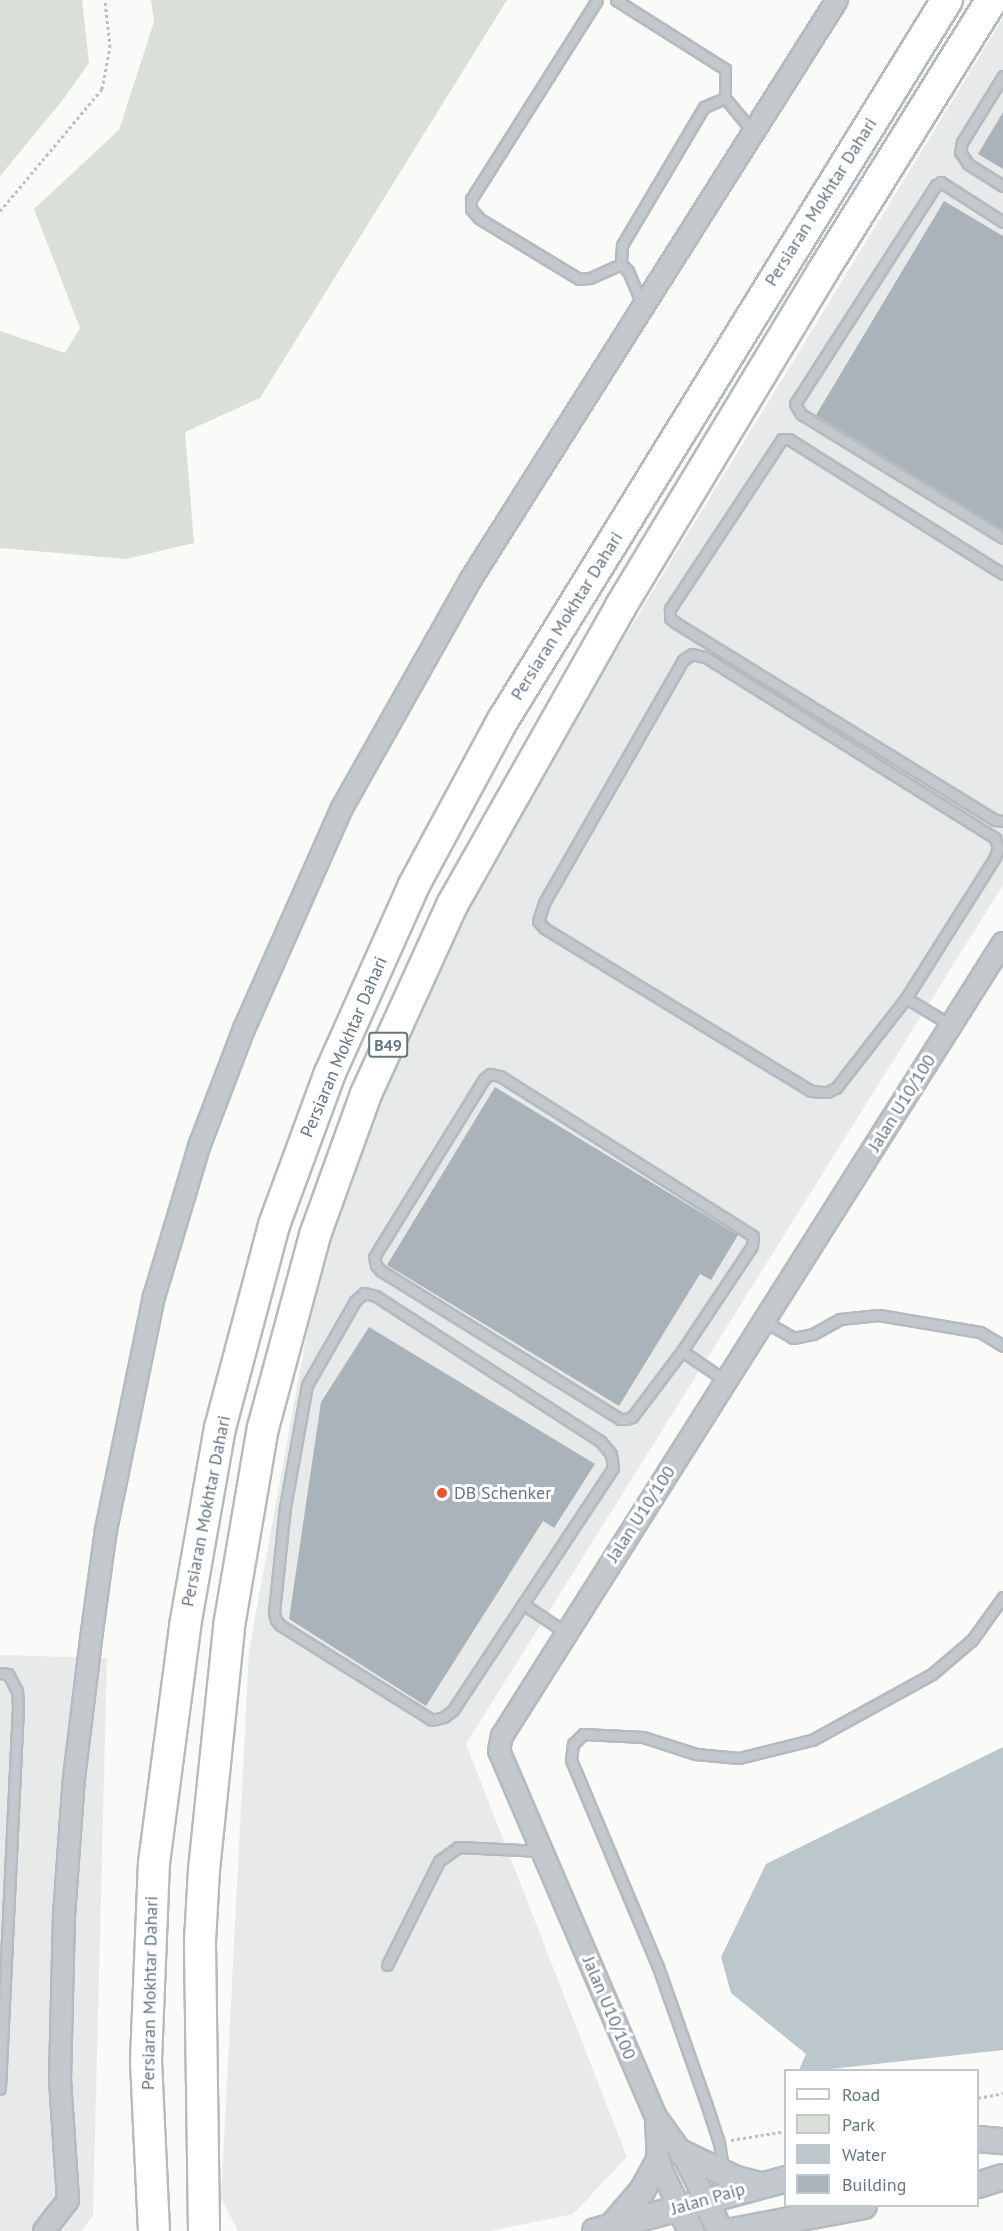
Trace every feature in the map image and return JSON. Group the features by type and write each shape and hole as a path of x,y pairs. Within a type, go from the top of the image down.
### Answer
{"main road":[{"name":"Persiaran Mokhtar Dahari","path":"153,2227 146,2061 154,1863 185,1626 220,1428 278,1214 330,1073 414,885 503,720 947,0"},
{"name":"B49","path":"204,2230 200,1941 204,1870 229,1626 263,1428 315,1235 366,1094 452,905 627,596 823,271 992,0"}],"street":[{"path":"44,2231 68,2200 60,2079 64,1916 75,1778 106,1530 154,1297 200,1144 244,1029 342,808 471,579 837,0"},
{"name":"Jalan U10/100","path":"706,2200 682,2153 656,2117 499,1751 502,1736 565,1632 1003,943"},
{"name":"Jalan U10/100","path":"656,2117 658,2162 679,2207"},
{"path":"979,2139 1003,2141"},
{"path":"682,2153 723,2172 760,2185"},
{"path":"603,2229 642,2191 658,2162"},
{"path":"979,2185 1003,2177"},
{"name":"Jalan Paip","path":"603,2229 784,2180"},
{"path":"706,2200 720,2231"},
{"path":"679,2207 691,2231"},
{"name":"Jalan Paip","path":"732,2231 769,2226 855,2207"}],"lane":[{"path":"597,0 471,199 471,209 480,219 579,279 590,278 621,264"},
{"path":"616,0 725,69 725,98 753,133"},
{"path":"1003,76 962,142 960,152 968,164 1003,186"},
{"path":"644,308 628,271 621,264 622,245 704,107 725,98"},
{"path":"1003,222 941,182 936,185 795,404 801,414 1003,538"},
{"path":"1003,574 789,439 782,439 670,609 670,618 995,820 1003,821"},
{"path":"692,654 705,657 995,838 998,848 995,857 906,998 836,1088 827,1092 811,1091 544,928 538,921 544,903 683,660 692,654"},
{"path":"906,998 951,1025"},
{"path":"490,1074 500,1076 753,1236 752,1246 682,1351 632,1417 620,1419 381,1271 376,1265 374,1257 484,1079 490,1074"},
{"path":"364,1293 376,1296 600,1441 610,1454 613,1468 523,1604 453,1710 444,1717 432,1720 280,1625 276,1620 274,1612 285,1507 307,1385 355,1301 364,1293"},
{"path":"764,1321 793,1338 813,1334 840,1319 879,1315 980,1332 1003,1346"},
{"path":"682,1351 726,1381"},
{"path":"723,2172 719,2143 658,1968 571,1760 573,1744 583,1734 643,1737 696,1754 739,1758 812,1740 932,1674 972,1640 1003,1597"},
{"path":"523,1604 565,1632"},
{"path":"0,1673 8,1674 17,1691 18,1706 0,2089"},
{"path":"387,1965 439,1861 459,1847 542,1851"}],"path":[{"path":"0,211 102,89 110,47 105,0"},
{"path":"979,2098 1003,2093"},
{"path":"719,2143 784,2131"}],"shaded area":[{"path":"1003,18 1003,885 466,1744 627,2157 573,2214 491,2231 238,2231 221,2198 249,1651 328,1217 495,849"},
{"path":"0,1655 107,1658 93,2216 81,2231 0,2231"}],"green space":[{"path":"0,0 82,0 89,63 62,101 0,176"},
{"path":"151,0 507,0 260,398 185,432 194,543 126,559 0,548 0,331 65,353 80,328 34,209 119,130 154,22"}],"water":[{"path":"1003,1747 1003,2050 831,2069 799,2069 806,2054 731,1993 721,1957 766,1864"}],"building":[{"path":"1003,112 1003,169 978,154"},
{"path":"944,201 1003,236 1003,530 816,415"},
{"path":"495,1087 738,1235 711,1280 700,1274 619,1406 387,1265"},
{"name":"DB Schenker","path":"369,1327 595,1464 554,1528 543,1521 426,1706 289,1619 321,1402"}],"place":[{"name":"DB Schenker","path":"442,1493"}]}
